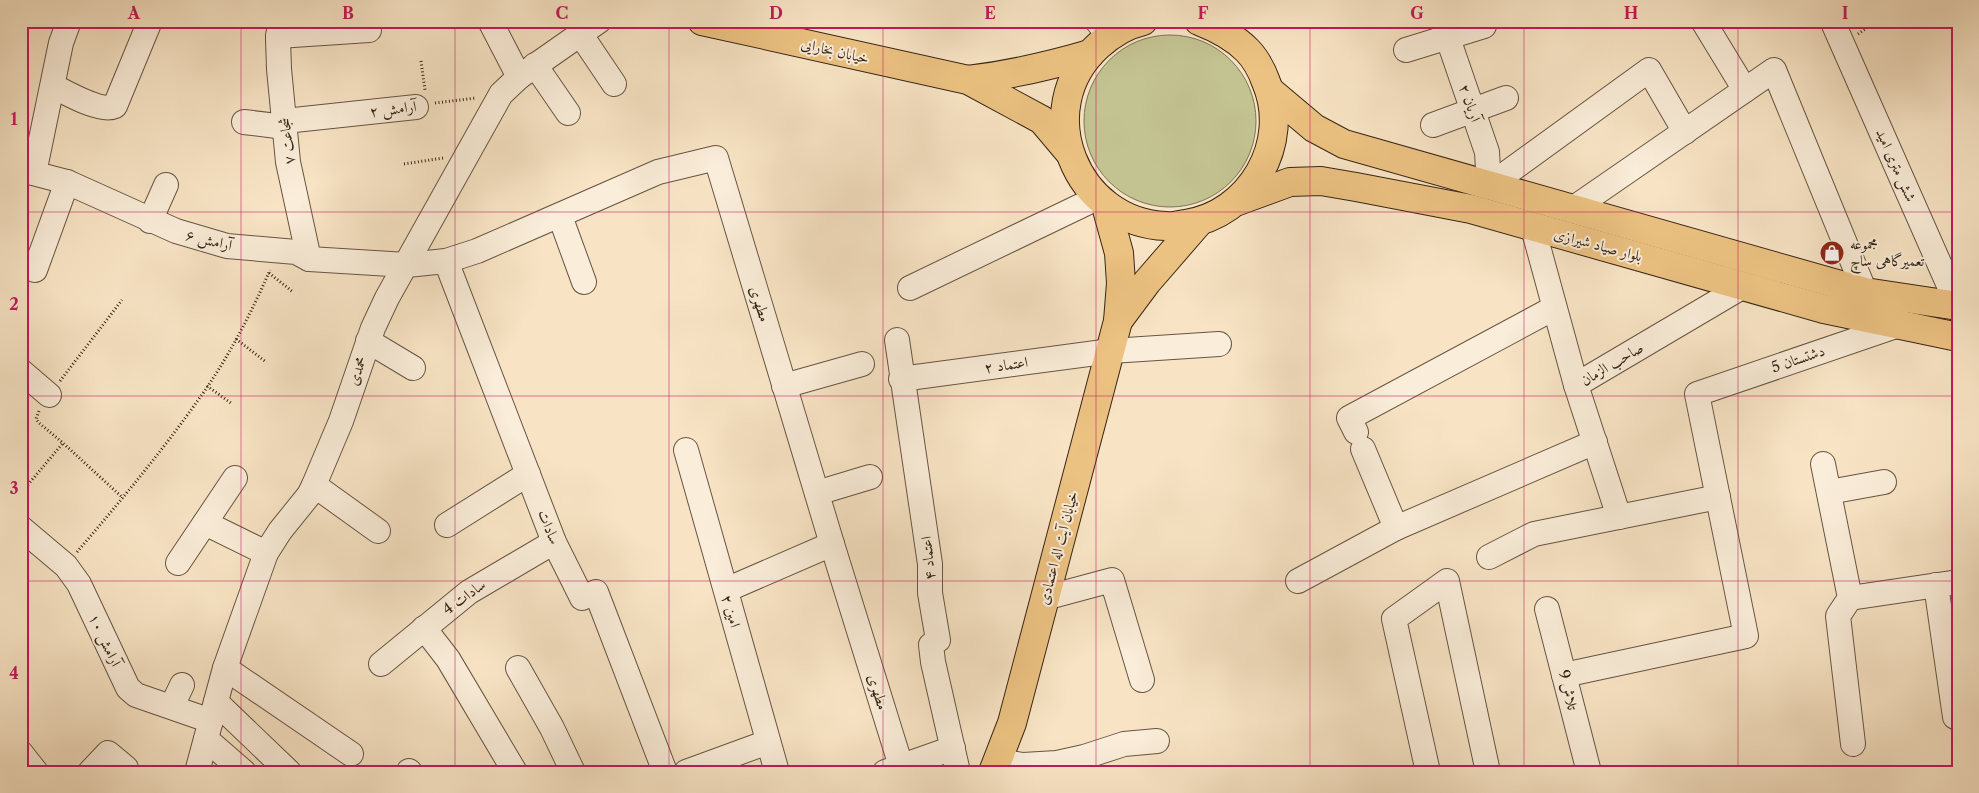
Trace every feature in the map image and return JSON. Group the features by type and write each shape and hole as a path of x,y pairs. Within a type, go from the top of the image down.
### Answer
{"main road":[{"name":"خیابان بخارایی","path":"702,21 968,80 1042,120 1069,152"},
{"path":"1117,30 1076,75 1067,100 1065,126 1069,152 1080,177 1102,202 1135,221 1167,226 1199,222 1220,214 1238,201 1258,176 1266,162 1273,139 1274,114 1270,91 1261,69 1247,51 1223,31 1199,21"},
{"path":"1234,21 1247,51"},
{"name":"خیابان بخارایی","path":"968,80 1012,75 1050,66 1117,30"},
{"name":"بلوار صیاد شیرازی","path":"1270,91 1314,128 1344,144 1865,292 1958,306"},
{"name":"بلوار صیاد شیرازی","path":"1238,201 1290,182 1321,181 1471,209 1532,228 1606,246 1742,287 1824,309 1958,337"},
{"path":"1102,202 1119,253 1122,283 1118,322"},
{"path":"1118,322 1147,282 1199,222"},
{"name":"خیابان آیت اله اعتمادی","path":"995,766 1012,723 1118,322"}],"street":[{"path":"28,172 53,86 61,43 69,21"},
{"path":"53,86 100,107 110,108 115,106 150,21"},
{"path":"490,21 527,71 568,113"},
{"path":"1703,21 1745,90"},
{"name":"شش متری امید","path":"1834,24 1958,306"},
{"path":"1406,50 1445,29 1484,26"},
{"path":"279,28 369,30"},
{"name":"شجاعت ۷","path":"279,28 279,69 288,162 309,259"},
{"path":"590,28 614,84"},
{"name":"محمدی","path":"198,772 225,668 266,553 314,486 341,421 368,341 387,298 501,94 527,71 590,28"},
{"name":"آریان ۲","path":"1445,29 1487,152 1489,186"},
{"path":"1489,186 1649,70 1685,132"},
{"path":"1574,208 1774,70 1865,292"},
{"path":"1433,125 1506,98"},
{"name":"آرامش ۲","path":"244,122 285,124 421,106"},
{"name":"مطهری","path":"407,265 446,261 477,251 658,172 716,158 832,544 893,769"},
{"name":"آرامش ۶","path":"28,172 67,182 92,192 150,221 227,246 296,252 309,259 407,265"},
{"path":"35,270 67,182"},
{"path":"150,221 166,185"},
{"path":"910,288 1102,202"},
{"path":"560,216 584,282"},
{"path":"1532,228 1576,385"},
{"name":"سادات","path":"446,261 554,542 582,598 596,592 665,772"},
{"name":"صاحب الزمان","path":"1619,517 1576,385 1742,287"},
{"path":"1396,528 1349,418 1554,308"},
{"name":"دشتستان 5","path":"1718,497 1698,394 1899,325"},
{"name":"اعتماد ۴","path":"897,340 930,564 930,593 938,640 931,645 933,662 958,772"},
{"path":"368,341 413,368"},
{"name":"اعتماد ۲","path":"902,379 1111,351 1219,344"},
{"path":"784,386 862,364"},
{"path":"21,371 49,395"},
{"path":"1298,581 1396,528 1595,442"},
{"name":"امین ۲","path":"686,450 777,772"},
{"path":"1823,464 1850,598 1838,616 1853,744"},
{"path":"447,525 528,474"},
{"path":"816,493 870,477"},
{"path":"178,563 235,478"},
{"path":"1829,492 1884,482"},
{"path":"314,486 378,531"},
{"path":"1489,557 1534,534 1718,497 1746,636 1564,675"},
{"path":"205,523 266,553"},
{"name":"آرامش ۱۰","path":"21,528 66,566 79,584 128,688 136,695 211,721"},
{"name":"سادات 4","path":"381,664 469,592 554,542"},
{"path":"726,590 832,544"},
{"path":"1045,598 1112,580 1142,680"},
{"path":"1428,772 1394,619 1447,581 1488,772"},
{"path":"1850,598 1947,583 1955,717"},
{"name":"تلاش 9","path":"1547,609 1589,772"},
{"path":"424,628 448,659 515,772"},
{"path":"225,668 351,754"},
{"path":"518,668 552,728 573,772"},
{"path":"172,706 182,685"},
{"path":"211,721 244,772"},
{"path":"211,721 289,772"},
{"path":"995,766 1057,763 1084,757 1124,744 1156,741"},
{"path":"686,772 768,742"},
{"path":"893,769 953,748"},
{"path":"21,753 36,772"},
{"path":"90,772 108,753 126,768"}],"path":[{"path":"421,61 421,106"},
{"name":"آرامش ۲","path":"421,106 501,94"},
{"path":"404,164 466,155"},
{"path":"66,566 123,498 197,402 236,339 279,251"},
{"path":"269,273 293,292"},
{"path":"122,300 49,395 36,415 36,419 123,498"},
{"path":"236,339 266,362"},
{"path":"207,386 231,403"},
{"path":"21,493 64,443"}],"shaded area":[{"path":"1162,35 1178,35 1203,41 1211,45 1225,54 1237,66 1250,88 1256,121 1250,154 1237,176 1225,188 1203,201 1178,207 1162,207 1137,201 1129,197 1115,188 1103,176 1090,154 1084,129 1084,113 1090,88 1094,80 1103,66 1115,54 1137,41"}],"place":[{"name":"مجموعه تعمیرگاهی ساچ","path":"1832,253"}]}
